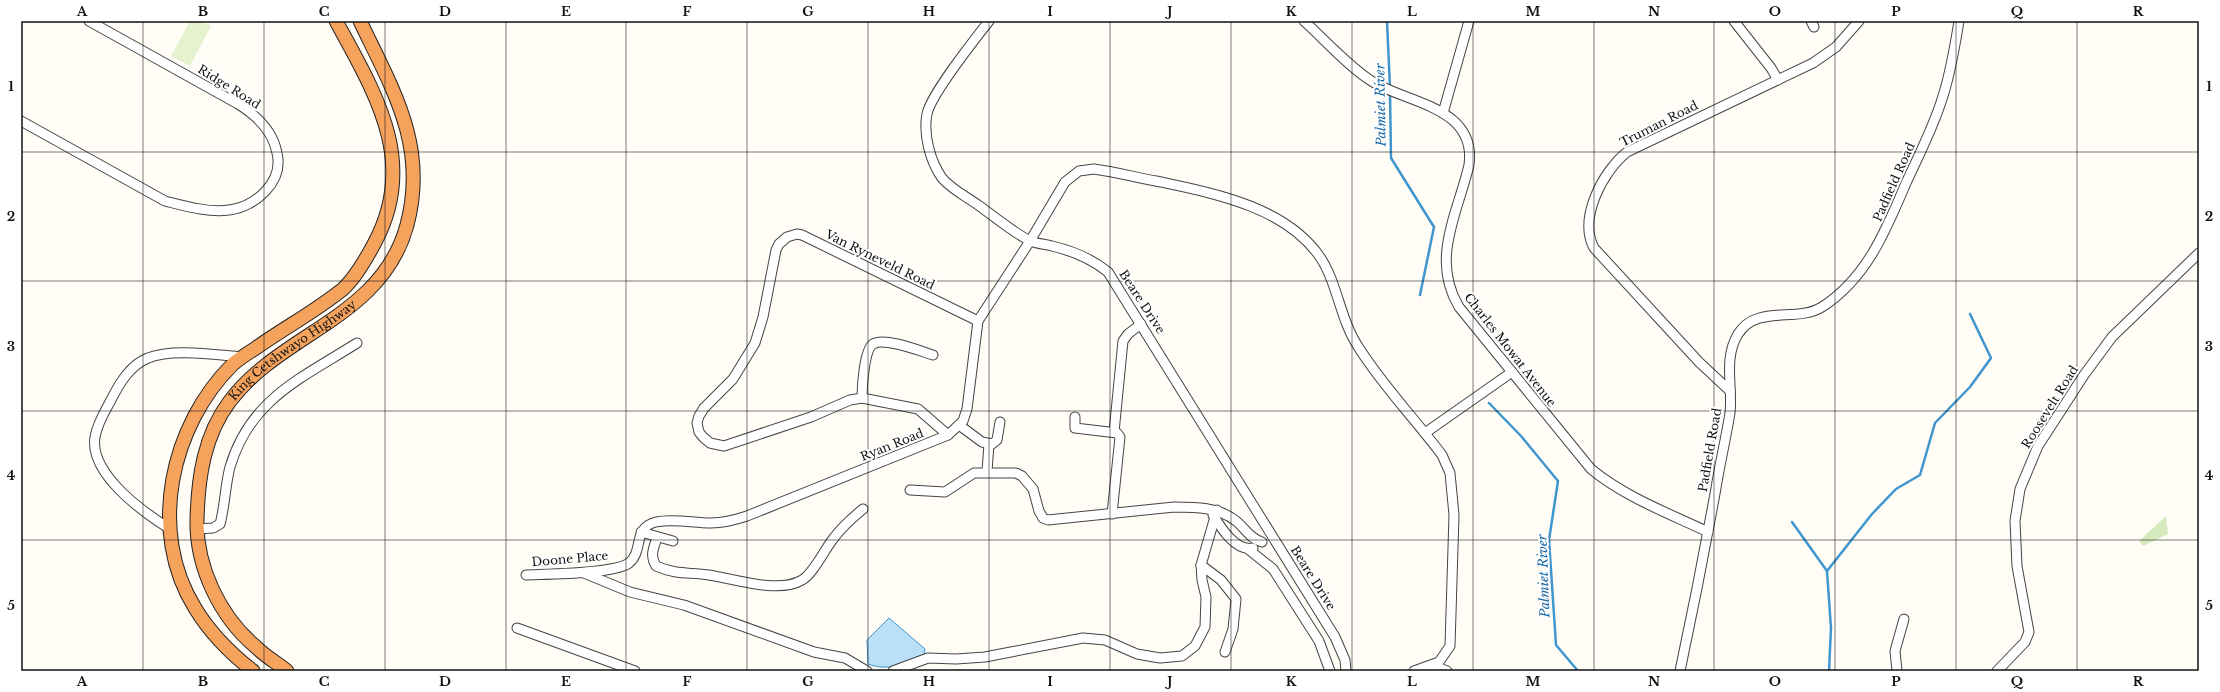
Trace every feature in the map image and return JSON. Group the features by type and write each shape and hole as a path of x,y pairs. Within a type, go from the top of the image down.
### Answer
{"highway":[{"name":"King Cetshwayo Highway","path":"253,671 219,640 194,606 179,572 170,529 172,482 186,435 202,402 226,372 242,357 345,287 367,256 384,221 393,165 388,127 369,85 336,21"},
{"name":"King Cetshwayo Highway","path":"287,671 256,647 240,632 222,608 204,567 196,530 200,477 210,436 229,402 255,374 339,317 372,288 393,258 407,226 414,194 413,149 410,134 400,108 360,21"}],"street":[{"name":"Ridge Road","path":"21,121 165,201 187,207 228,211 241,208 258,198 270,186 277,170 278,154 269,133 255,116 238,104 88,21"},
{"path":"989,21 931,102 927,114 926,125 929,147 943,179 1030,241 1065,182 1079,171 1086,169 1107,171 1226,197 1261,211 1290,228 1302,237 1319,256 1328,272 1344,320 1359,348 1448,464 1452,486 1454,515 1451,636 1446,654 1439,662 1414,671"},
{"name":"Charles Mowat Avenue","path":"1304,21 1373,82 1414,98 1443,113 1459,128 1466,140 1470,155 1447,249 1446,280 1451,294 1459,307 1581,458 1606,481 1636,498 1708,532"},
{"path":"1443,113 1469,21"},
{"path":"1734,21 1771,68 1778,80"},
{"name":"Truman Road","path":"1730,391 1699,362 1594,248 1588,233 1588,218 1610,168 1627,152 1826,56 1859,21"},
{"name":"Padfield Road","path":"1680,671 1730,413 1729,359 1733,343 1742,329 1754,320 1769,316 1816,310 1844,289 1869,261 1887,227 1938,111 1947,82 1959,21"},
{"name":"Van Ryneveld Road","path":"862,398 850,400 811,417 724,446 710,443 699,432 697,423 704,408 733,379 755,343 763,317 776,250 779,244 787,237 797,234 802,235 978,321"},
{"name":"Ryan Road","path":"641,532 646,527 656,522 711,523 747,516 948,435 959,425 967,409 970,396 978,321 1030,241"},
{"name":"Beare Drive","path":"1030,241 1069,250 1096,262 1108,272 1142,324 1335,637 1345,660 1346,671"},
{"name":"Roosevelt Road","path":"1997,671 2027,638 2029,624 2017,566 2015,521 2017,502 2027,469 2038,446 2052,423 2112,337 2199,253"},
{"path":"1114,432 1123,341 1128,334 1142,324"},
{"path":"196,530 213,528 220,524 229,469 250,424 263,406 291,384 357,343"},
{"path":"933,355 887,343 874,344 870,348 866,361 862,398 918,409 948,435"},
{"path":"170,529 153,518 120,490 107,475 95,448 95,437 99,424 123,380 132,369 148,358 169,354 242,357"},
{"path":"1424,433 1512,372"},
{"path":"1075,418 1074,426 1077,428 1114,432 1119,435 1121,440 1112,514"},
{"path":"959,425 982,442 992,444 997,440 1000,422"},
{"path":"987,471 989,444"},
{"path":"910,490 945,492 970,474 987,471 1016,473 1022,476 1035,493 1041,515 1048,520 1174,507 1214,513 1232,518 1254,539 1262,542"},
{"path":"657,538 652,549 652,558 656,566 667,571 680,574 709,575 748,583 784,585 802,580 806,577 833,538 863,509"},
{"path":"1214,513 1235,543 1248,549 1273,569 1319,641 1330,671"},
{"path":"893,671 928,658 985,657 1083,638 1105,640 1137,654 1160,658 1182,656 1195,646 1206,627 1207,604 1201,565 1214,513"},
{"path":"641,532 657,538 674,540"},
{"name":"Doone Place","path":"526,575 581,572 625,566 633,559 641,532"},
{"path":"1248,549 1272,535"},
{"path":"1201,565 1221,580 1236,599 1233,629 1224,652"},
{"path":"581,572 630,592 684,605 814,652 845,658 867,671"},
{"path":"1897,671 1895,651 1904,619"},
{"path":"517,628 635,671"},
{"path":"1432,665 1447,671"}],"green space":[{"path":"190,21 202,21 211,26 190,66 171,56"},
{"path":"2166,516 2168,534 2143,546 2139,541"}],"water":[{"path":"889,618 925,649 924,656 903,664 889,667 868,664 867,640"}],"waterway":[{"name":"Palmiet River","path":"1387,21 1390,88"},
{"name":"Palmiet River","path":"1390,93 1391,158 1434,227 1420,295"},
{"path":"1829,671 1831,628 1827,571 1872,514 1896,489 1920,475 1935,423 1970,387 1991,358 1970,314"},
{"name":"Palmiet River","path":"1489,403 1521,436 1558,481 1549,540 1556,645 1578,671"},
{"path":"1792,522 1827,571"}]}
